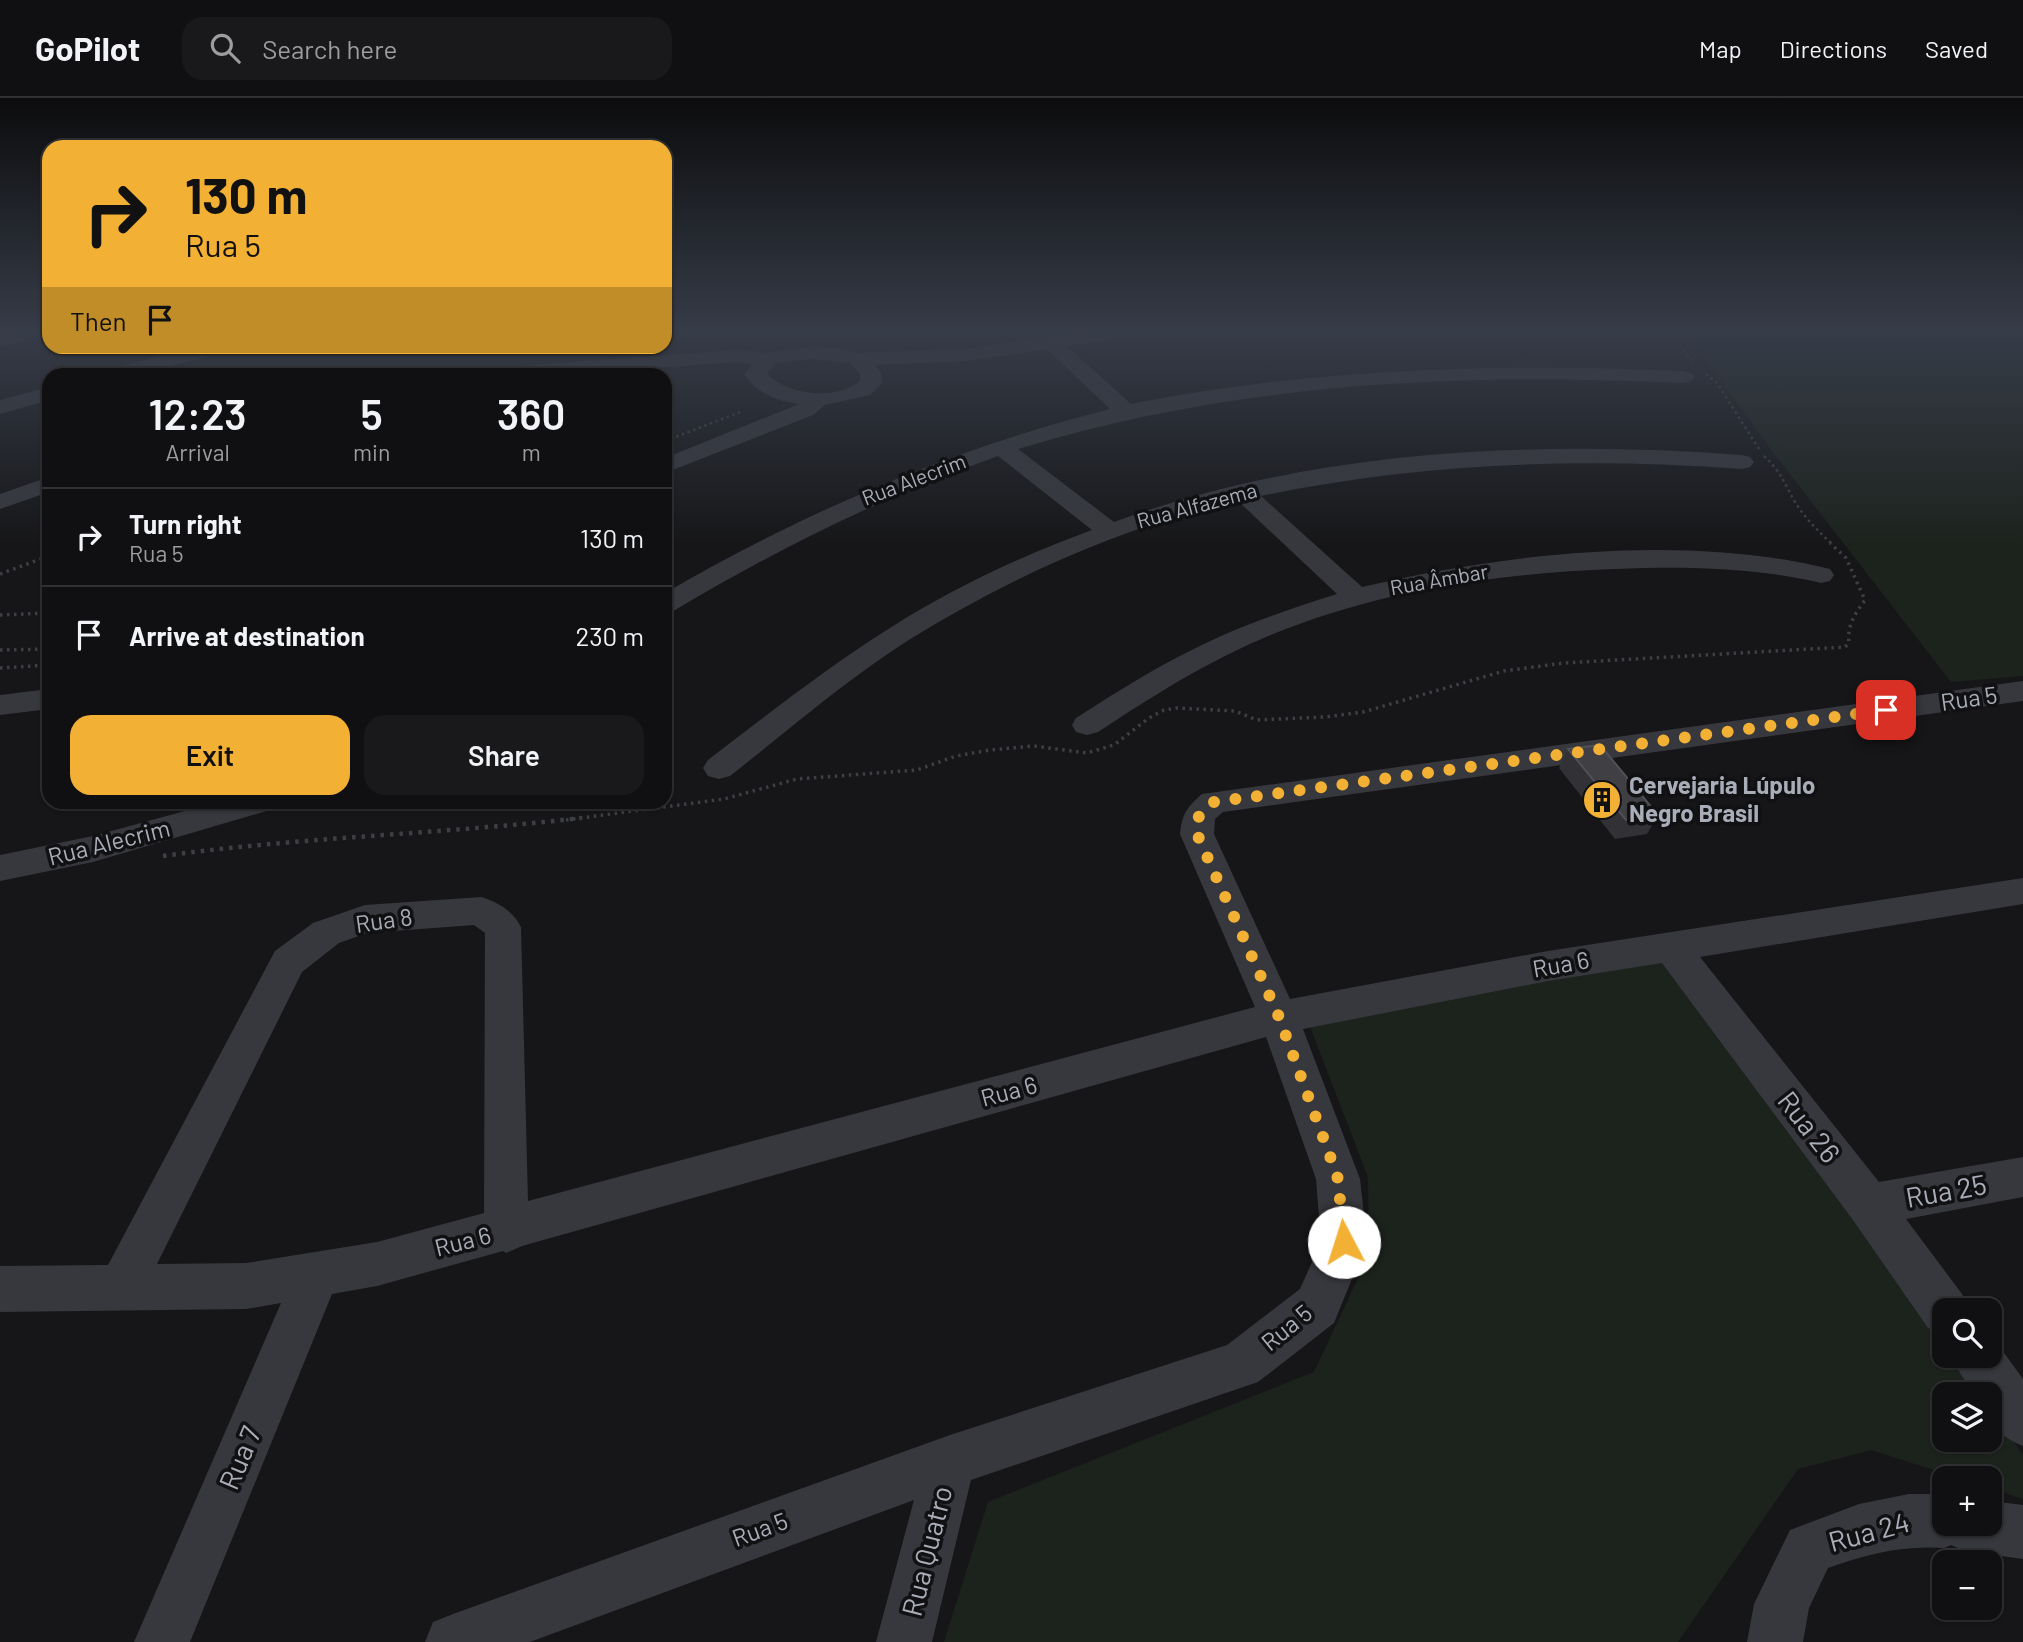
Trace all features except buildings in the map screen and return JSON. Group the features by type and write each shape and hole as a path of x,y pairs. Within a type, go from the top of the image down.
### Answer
{"street":[{"path":"672,449 756,414 767,403"},
{"path":"672,463 805,410 814,403"},
{"path":"1117,403 1126,412"},
{"name":"Rua Alecrim","path":"672,600 760,548 871,496 1002,448 1126,412 1183,403"},
{"path":"1002,448 1109,531"},
{"name":"Rua Alfazema","path":"719,768 902,632 999,578 1109,531 1181,508 1338,474 1444,460 1577,455 1742,462"},
{"path":"0,488 42,473"},
{"path":"0,502 42,487"},
{"path":"1243,493 1355,596"},
{"name":"Rua Âmbar","path":"1087,725 1173,669 1259,628 1355,596 1454,575 1568,562 1700,559 1758,563 1821,575"},
{"path":"0,683 42,680"},
{"name":"Rua 5","path":"453,1642 950,1461 1241,1364 1317,1306 1344,1242 1338,1179 1279,1017 1197,834 1199,815 1214,802 2023,691"},
{"path":"0,705 42,700"},
{"name":"Rua Alecrim","path":"0,868 118,842 234,809"},
{"name":"Rua 6","path":"0,1289 246,1286 377,1264 506,1231 1279,1017 1548,966 2023,891"},
{"name":"Rua 8","path":"122,1286 288,962 326,933 365,919 481,911 503,927 506,1231"},
{"name":"Rua 26","path":"1671,947 1869,1205 1936,1298"},
{"name":"Rua 25","path":"1869,1205 2023,1177"},
{"name":"Rua 7","path":"162,1642 317,1274"},
{"path":"1986,1368 2023,1420"},
{"name":"Rua Quatro","path":"904,1642 950,1461"},
{"name":"Rua 24","path":"1775,1642 1782,1604 1809,1549 1856,1530 1919,1518 1932,1520"},
{"path":"2002,1529 2023,1532"}],"path":[{"path":"672,806 724,799 797,779 917,770 956,756 990,750 1034,746 1087,753 1114,745 1149,718 1164,710 1177,708 1235,711 1257,720 1325,717 1363,712 1504,671 1564,663 1844,647 1849,643 1847,634 1851,616 1865,600 1846,558 1814,527 1795,501 1782,473 1759,450 1730,403"},
{"path":"672,438 748,410"},
{"path":"0,574 42,559"},
{"path":"0,615 21,617 42,614"},
{"path":"0,650 42,649"},
{"path":"0,668 42,665"},
{"path":"157,857 235,846 506,827 651,809"}],"shaded area":[{"path":"1737,403 2023,403 2023,676 1951,682"},
{"path":"1678,957 1932,1326 1932,1368 1962,1368 1972,1382 1932,1382 1932,1452 2002,1452 2002,1425 2023,1455 2023,1499 2002,1492 2002,1466 1932,1466 1932,1470 1872,1450 1798,1469 1678,1642 944,1642 988,1502 1314,1372 1369,1255 1368,1177 1309,1024"}],"place":[{"name":"Cervejaria Lúpulo Negro Brasil","path":"1602,800"}],"route":[{"path":"1344,1242 1338,1179 1279,1017 1197,834 1199,815 1214,802 1886,710"}]}
